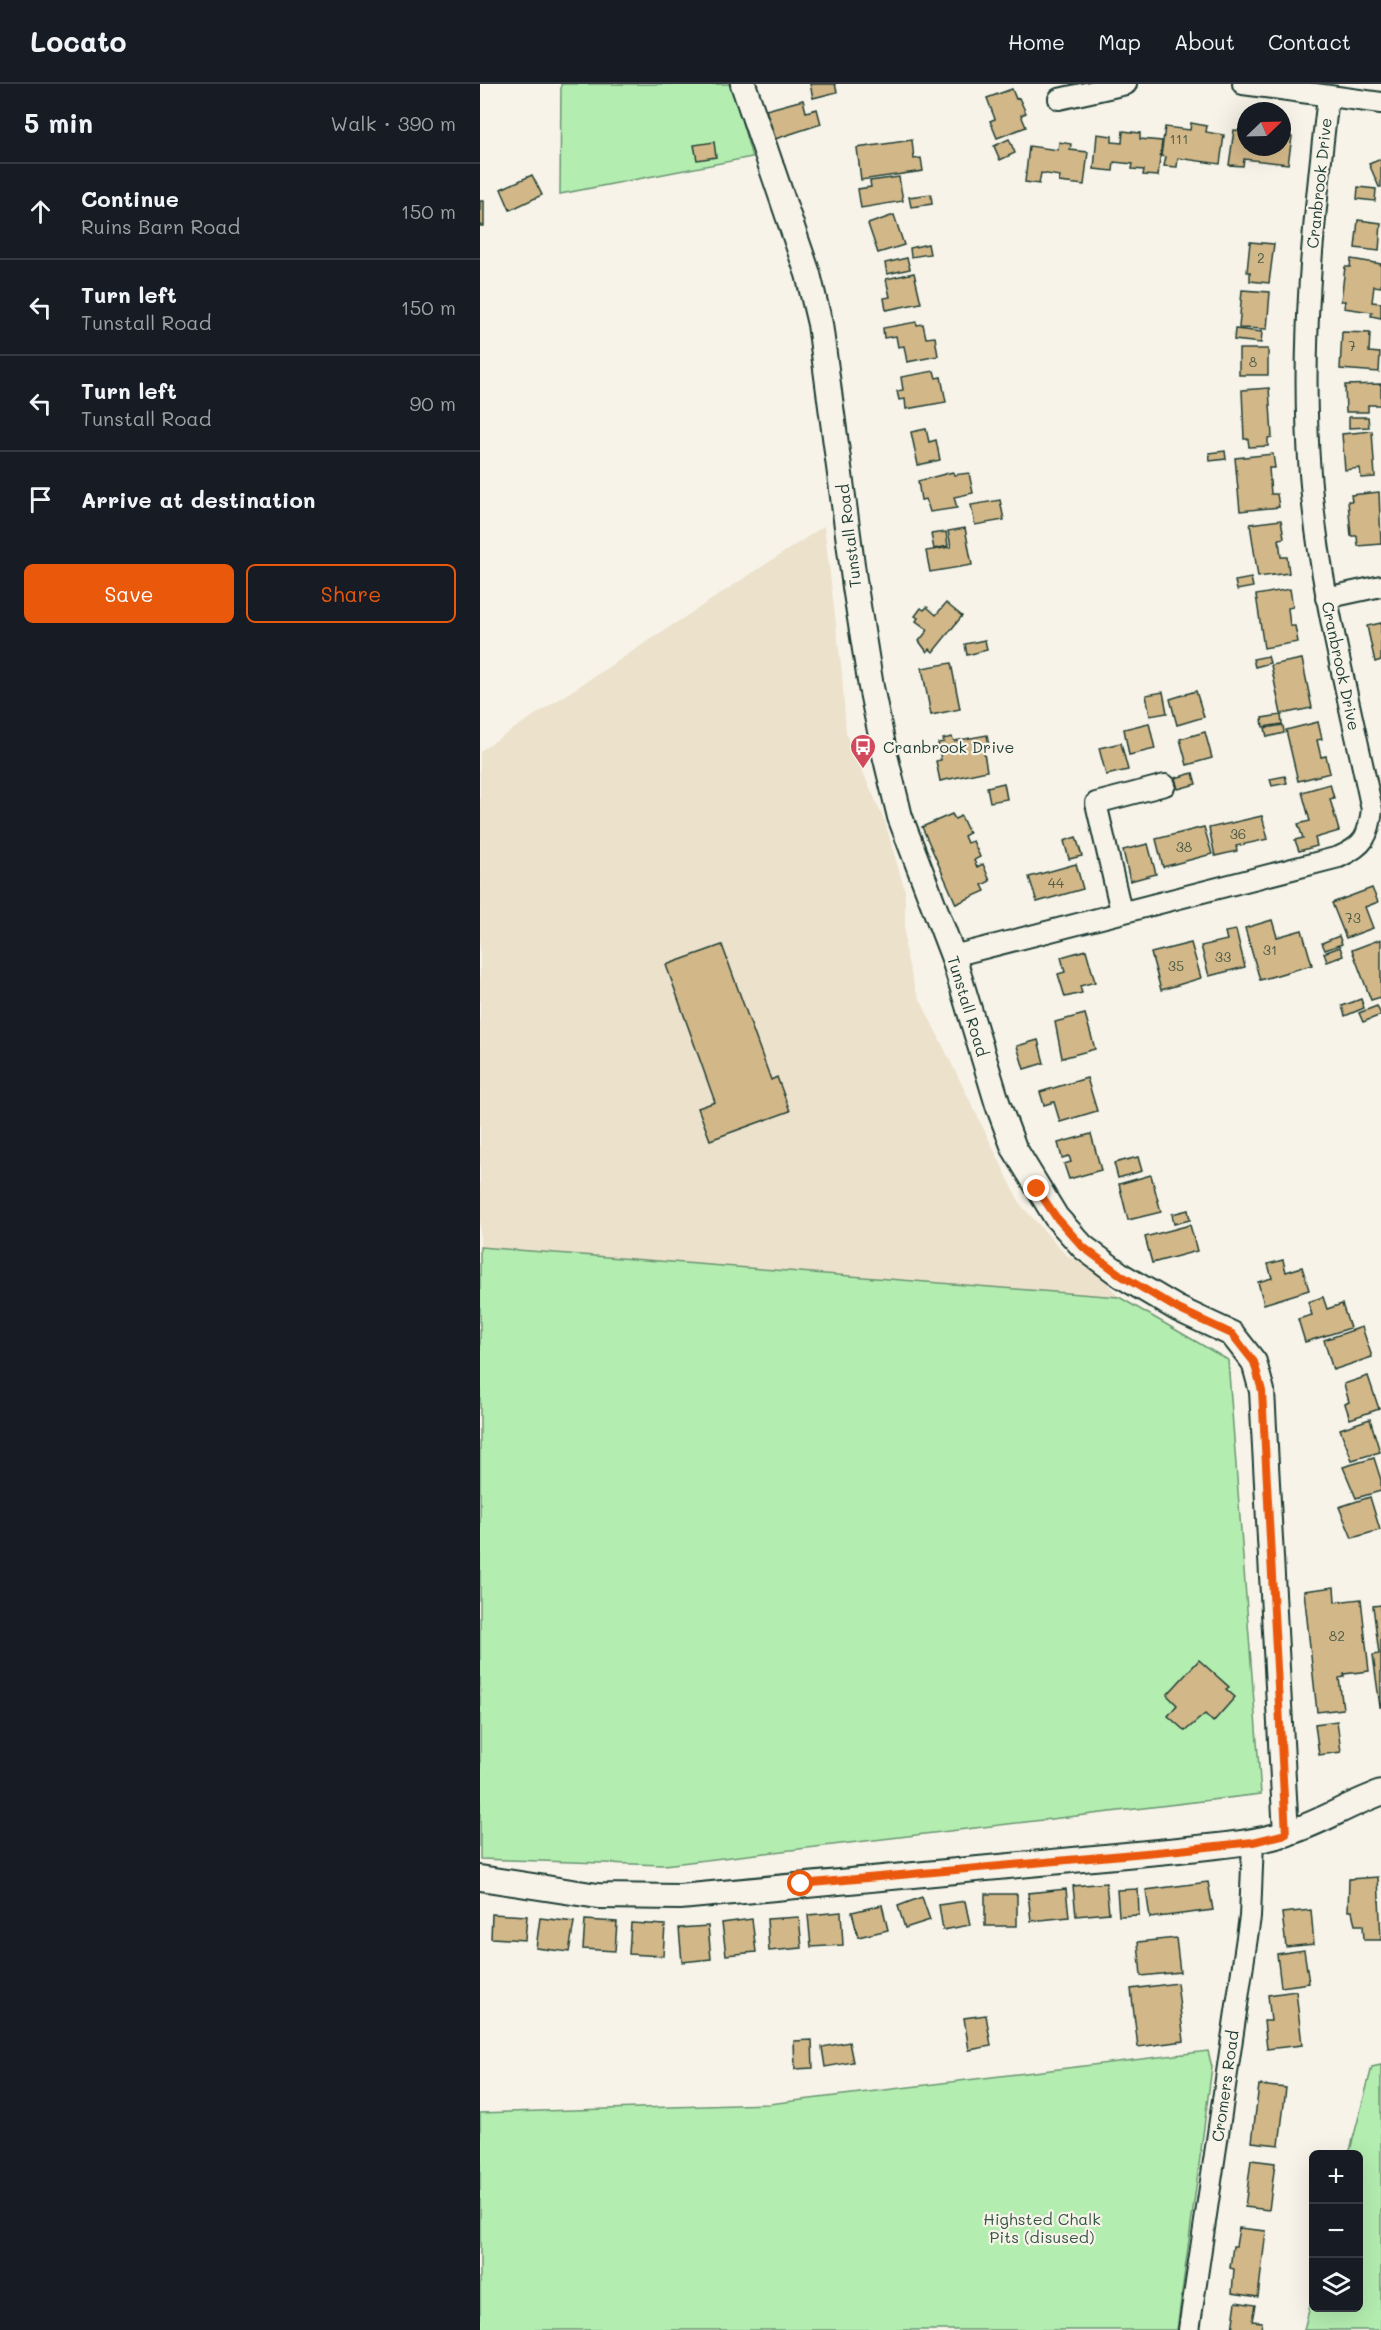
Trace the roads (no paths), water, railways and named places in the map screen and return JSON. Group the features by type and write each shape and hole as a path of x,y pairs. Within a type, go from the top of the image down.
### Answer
{"street":[{"name":"Tunstall Road","path":"743,84 808,274 820,324 855,587 885,755 900,817 953,956 998,1105 1014,1148 1056,1217 1083,1247 1122,1276 1178,1309 1232,1334 1254,1362 1262,1391 1286,1834"},
{"path":"1059,99 1126,84"},
{"path":"1242,84 1381,103"},
{"name":"Cranbrook Drive","path":"953,956 1120,911 1339,857 1375,839 1372,810 1326,598 1311,475 1306,323 1328,97"},
{"path":"1326,598 1381,586"},
{"path":"1120,911 1096,803 1165,785"},
{"path":"480,1878 598,1896 680,1897 1253,1842 1286,1834 1354,1802 1381,1793"},
{"name":"Cromers Road","path":"1189,2330 1250,1917 1253,1842"}],"place":[{"name":"Cranbrook Drive","path":"863,770"}],"park label":[{"name":"Highsted Chalk Pits (disused)","path":"1042,2228"}]}
